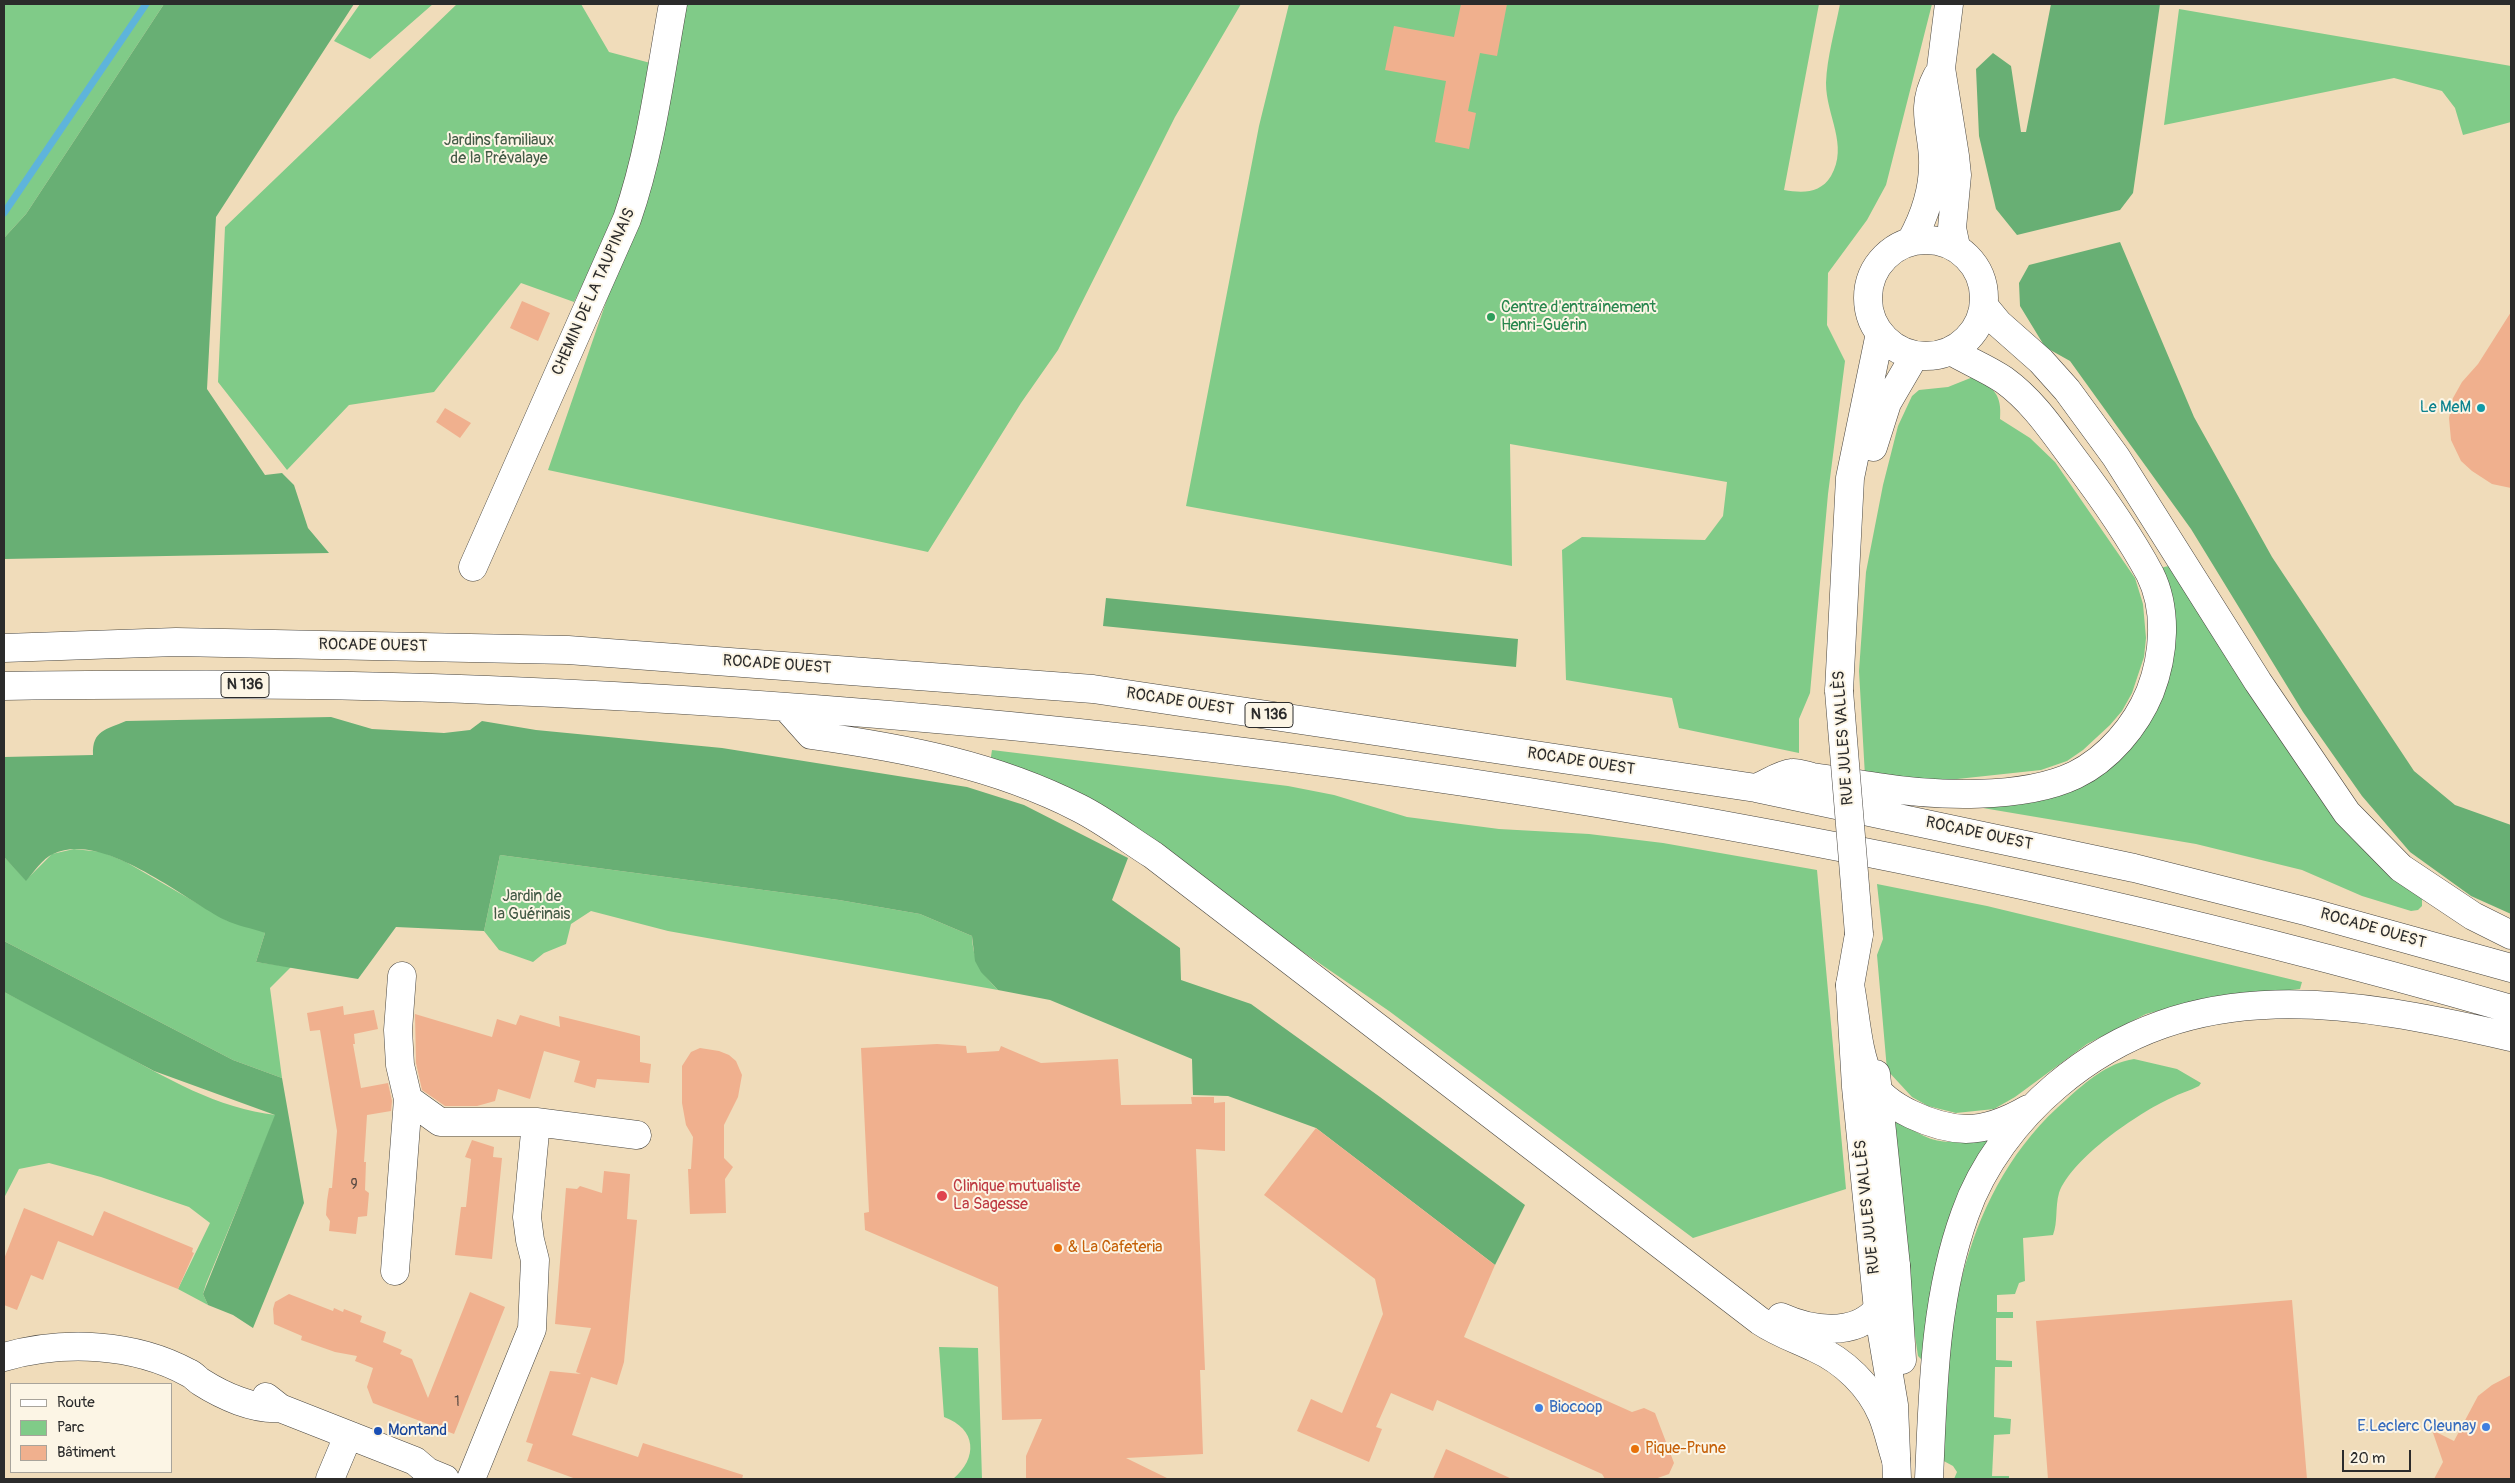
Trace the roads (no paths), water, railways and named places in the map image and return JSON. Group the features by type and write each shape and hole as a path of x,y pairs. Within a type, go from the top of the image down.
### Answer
{"main road":[{"name":"CHEMIN DE LA TAUPINAIS","path":"472,568 628,219 639,186 646,153 672,4"},
{"path":"1949,4 1941,68 1957,175 1952,228 1956,247"},
{"path":"1911,241 1926,210 1931,184 1933,159 1927,114 1931,86 1941,68"},
{"path":"1934,239 1956,247 1968,257 1978,270 1984,288 1984,306 1974,331 1966,341 1951,352 1935,356 1915,355 1895,348 1880,333 1868,307 1871,279 1886,255 1898,246 1911,241 1934,239"},
{"path":"1984,306 1998,323 2040,360 2060,383 2116,457 2258,682 2347,813 2401,868 2473,916 2511,935"},
{"name":"RUE JULES VALLÈS","path":"1880,333 1850,478 1848,542 1841,617 1839,691 1859,934 1896,1266 1902,1473"},
{"path":"1756,788 1792,773 1893,790 1934,794 1986,793 2050,784 2075,775 2096,762 2117,743 2134,722 2147,699 2156,676 2160,653 2161,614 2153,580 2133,543 2098,491 2030,403 2003,379 1951,352"},
{"name":"RUE JULES VALLÈS","path":"1848,542 1880,422 1896,387 1915,355"},
{"name":"ROCADE OUEST","path":"4,648 176,642 568,650 1093,688 1756,788 1925,822 2134,868 2309,912 2511,968"},
{"name":"N 136","path":"4,686 392,687 651,698 786,707 1093,733 1222,749 1368,768 1645,812 1911,862 2064,895 2310,954 2511,1009"},
{"path":"786,707 811,735 884,745 939,756 990,771 1079,808 1153,855 1760,1321 1776,1331 1835,1358 1864,1385 1882,1415 1902,1473"},
{"name":"RUE JULES VALLÈS","path":"1859,934 1850,985 1856,1087 1878,1310 1894,1405 1902,1473"},
{"path":"395,1271 408,1098 400,1065 398,1030 402,976"},
{"path":"1850,985 1865,1067 1878,1091 1899,1108 1918,1117 1966,1129 1986,1126 2031,1108"},
{"path":"1929,1479 1936,1359 1946,1277 1965,1212 1983,1175 2031,1108 2070,1074 2132,1036 2200,1013 2241,1006 2332,1005 2422,1017 2511,1037"},
{"path":"408,1098 440,1122 536,1122 637,1135"},
{"path":"471,1479 532,1329 535,1260 527,1217 536,1122"},
{"path":"1596,1194 1782,1317 1800,1325 1839,1329 1859,1322 1878,1310 1887,1293 1896,1266"},
{"path":"4,1357 60,1347 104,1348 142,1355 191,1373 202,1372 214,1375 264,1396 280,1408 414,1461 428,1472 445,1479"},
{"path":"330,1479 343,1448 345,1434"},
{"path":"414,1461 423,1460 439,1464 453,1469 466,1479"}],"waterway":[{"path":"4,213 146,4"}],"place":[{"name":"Centre d'entraînement Henri-Guérin","path":"1491,317"},
{"name":"Le MeM","path":"2481,408"},
{"name":"Clinique mutualiste La Sagesse","path":"942,1196"},
{"name":"& La Cafeteria","path":"1058,1248"},
{"name":"Biocoop","path":"1539,1408"},
{"name":"E.Leclerc Cleunay","path":"2486,1427"},
{"name":"Montand","path":"378,1431"},
{"name":"Pique-Prune","path":"1635,1449"}],"park label":[{"name":"Jardins familiaux de la Prévalaye","path":"499,150"},
{"name":"Jardin de la Guérinais","path":"532,906"}]}
